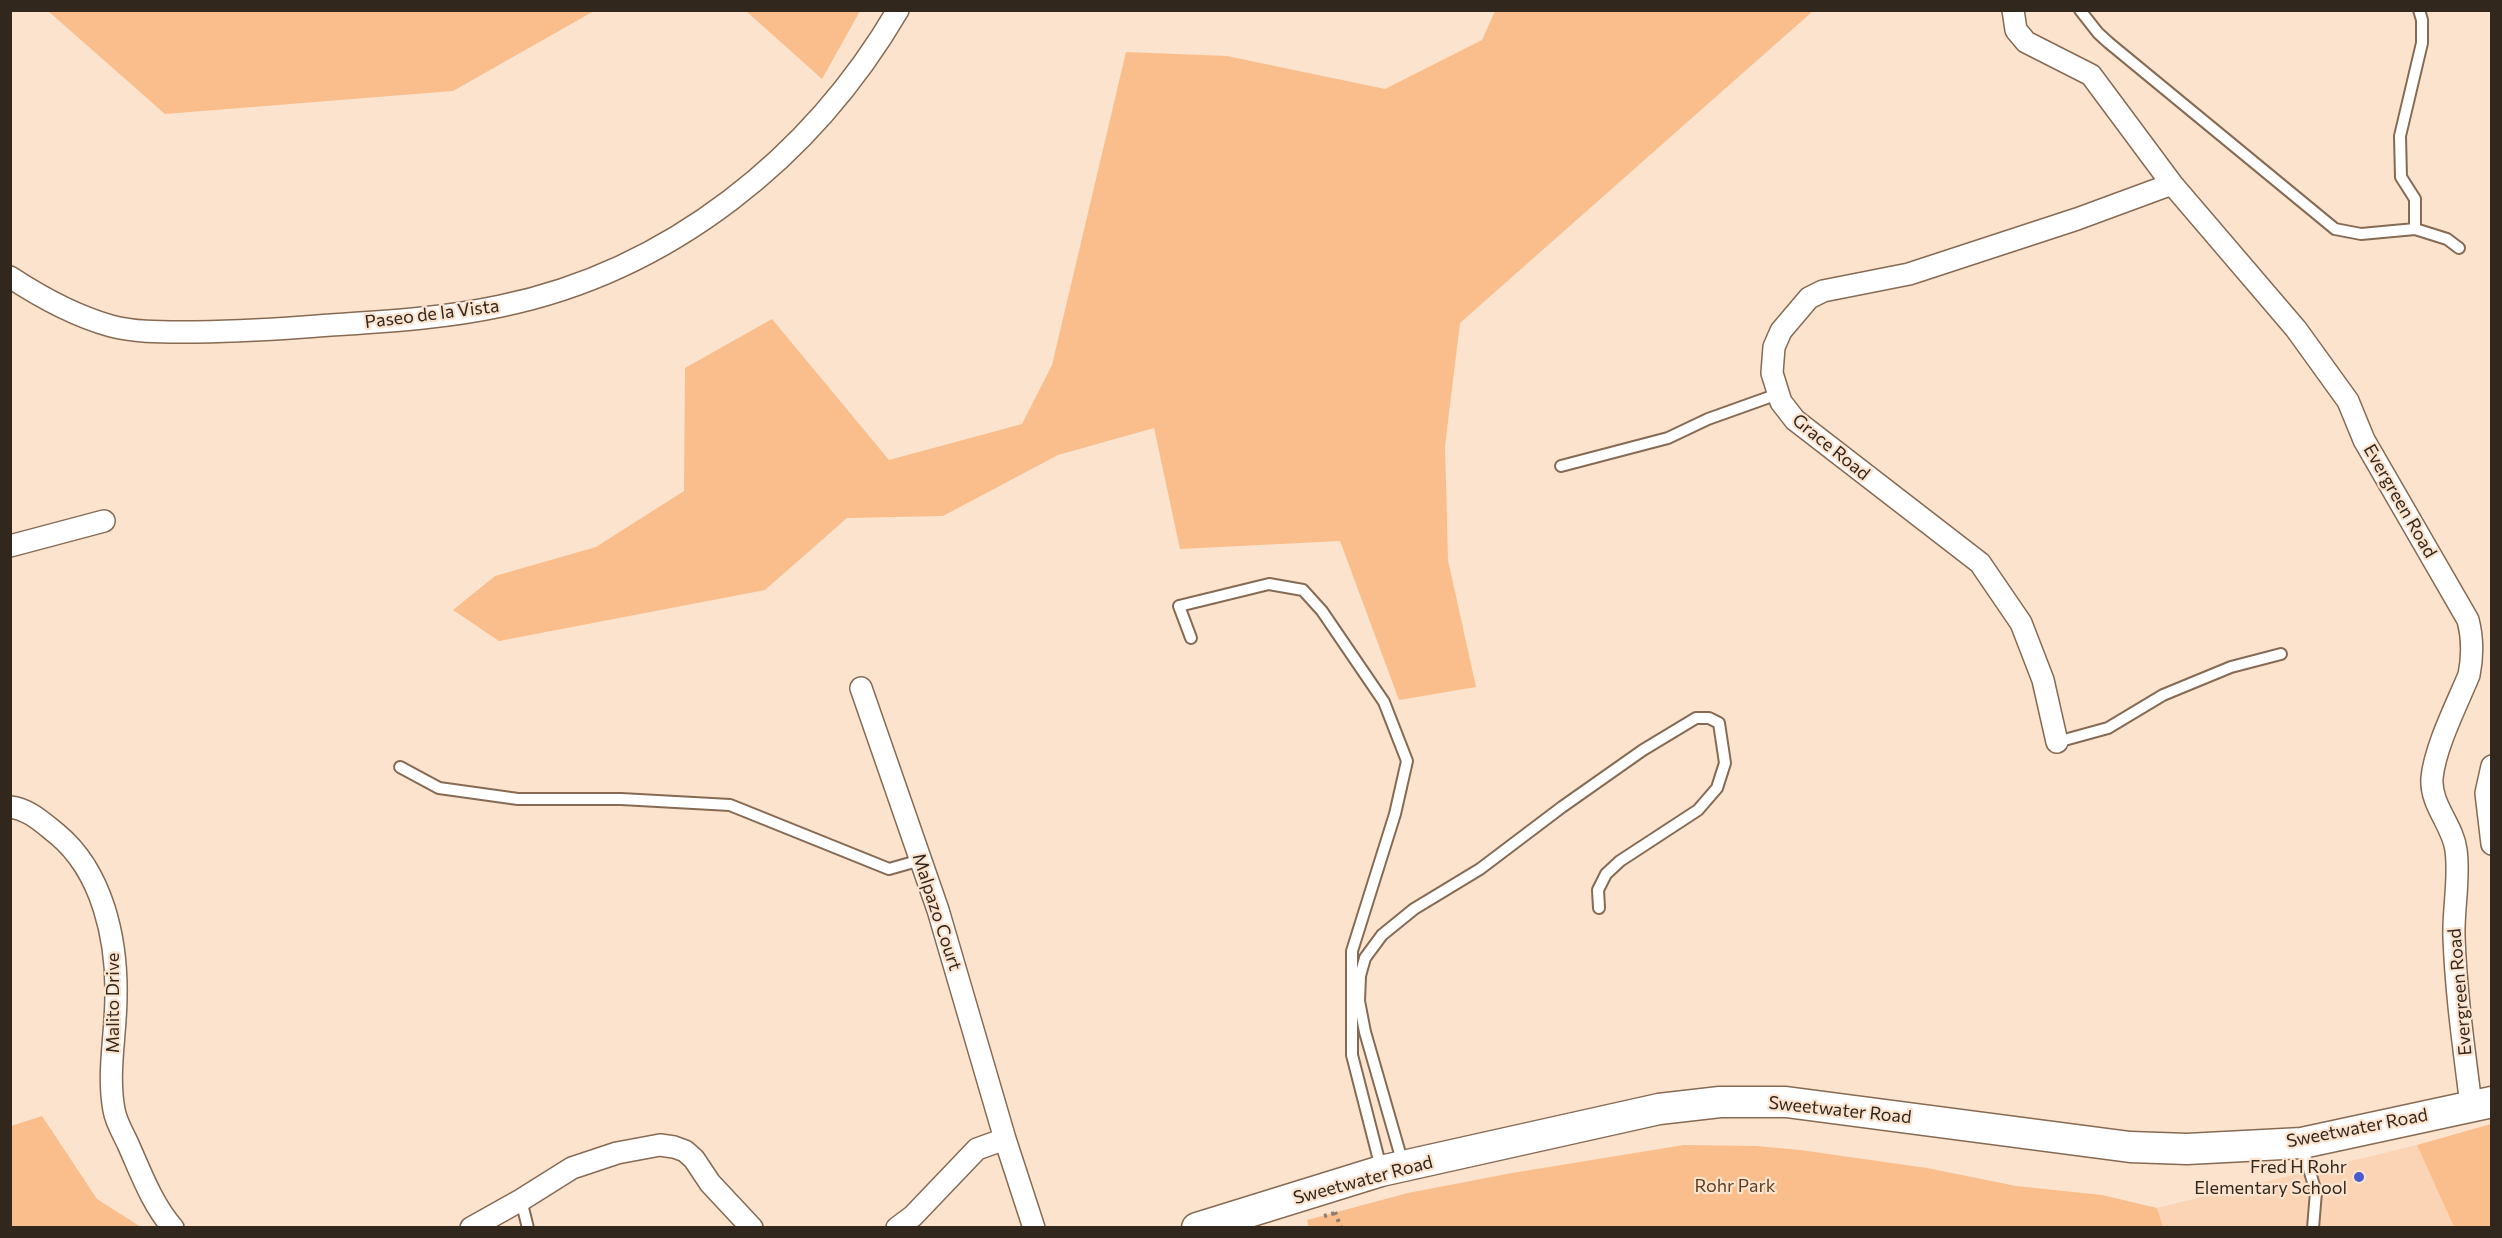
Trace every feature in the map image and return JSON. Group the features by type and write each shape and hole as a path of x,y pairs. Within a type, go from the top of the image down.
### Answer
{"main road":[{"name":"Sweetwater Road","path":"1197,1227 1393,1169 1659,1109 1751,1101 1820,1105 2130,1147 2187,1149 2302,1143 2481,1104"}],"street":[{"name":"Paseo de la Vista","path":"10,277 33,292 85,317 113,326 149,332 231,332 425,319 542,296 580,283 653,250 721,208 752,185 795,145 835,102 879,44 898,10"},
{"name":"Evergreen Road","path":"2013,10 2016,30 2026,42 2091,75 2172,184 2296,329 2348,401 2364,440 2468,620 2473,646 2470,668 2435,761 2432,782 2433,793 2450,829 2456,851 2454,934 2456,978 2481,1104"},
{"name":"Grace Road","path":"2057,742 2043,680 2021,623 1980,563 1795,420 1780,402 1772,373 1774,347 1780,331 1809,298 1823,291 1909,274 2077,219 2172,184"},
{"path":"10,546 104,521"},
{"name":"Malpazo Court","path":"861,688 938,910 1005,1139"},
{"path":"2492,766 2486,793 2492,844"},
{"name":"Malito Drive","path":"10,807 36,817 66,842 86,867 95,886 114,947 116,994 112,1085 114,1114 155,1203 174,1227"},
{"path":"897,1227 914,1216 977,1149 1005,1139 1034,1227"},
{"path":"471,1227 521,1200 572,1168 617,1152 660,1145 674,1146 694,1158 710,1182 752,1227"}],"lane":[{"path":"2080,10 2104,38 2335,229 2361,234 2415,228 2447,239 2459,248"},
{"path":"2415,228 2415,200 2401,177 2400,136 2422,43 2422,20 2419,10"},
{"path":"1562,466 1668,438 1708,419 1778,394"},
{"path":"1191,638 1179,606 1269,584 1303,590 1322,611 1384,702 1407,761 1395,814 1352,951 1352,1055 1393,1169"},
{"path":"2057,742 2108,728 2163,695 2231,667 2281,654"},
{"path":"1393,1169 1359,1000 1360,976 1365,958 1382,936 1414,909 1480,869 1643,750 1696,718 1709,717 1719,723 1725,763 1717,788 1698,810 1620,861 1606,874 1598,890 1599,908"},
{"path":"400,767 439,788 518,799 621,799 730,805 889,868 921,860"},
{"path":"2302,1143 2316,1192 2313,1227"},
{"path":"521,1200 528,1227"}],"path":[{"path":"1335,1213 1341,1227"}],"shaded area":[{"name":"Fred H Rohr Elementary School","path":"2417,1145 2454,1227 2163,1227 2157,1208"}],"green space":[{"path":"48,11 594,11 453,91 165,114"},
{"path":"746,11 860,11 822,79"},
{"path":"1495,11 1813,11 1460,323 1445,446 1448,560 1476,687 1399,700 1340,541 1180,549 1154,428 1058,455 943,516 847,518 765,590 499,641 453,610 495,576 596,547 684,491 685,368 772,319 889,460 1022,424 1052,365 1126,52 1227,56 1385,89 1482,40"},
{"path":"42,1116 97,1199 141,1227 11,1227 11,1126"},
{"path":"2491,1124 2491,1227 2454,1227 2417,1145"},
{"name":"Rohr Park","path":"1684,1145 1756,1146 1800,1150 1927,1168 2016,1186 2102,1195 2157,1208 2163,1227 1309,1228 1307,1220 1408,1193 1512,1173"}],"place":[{"name":"Fred H Rohr Elementary School","path":"2359,1177"}]}
